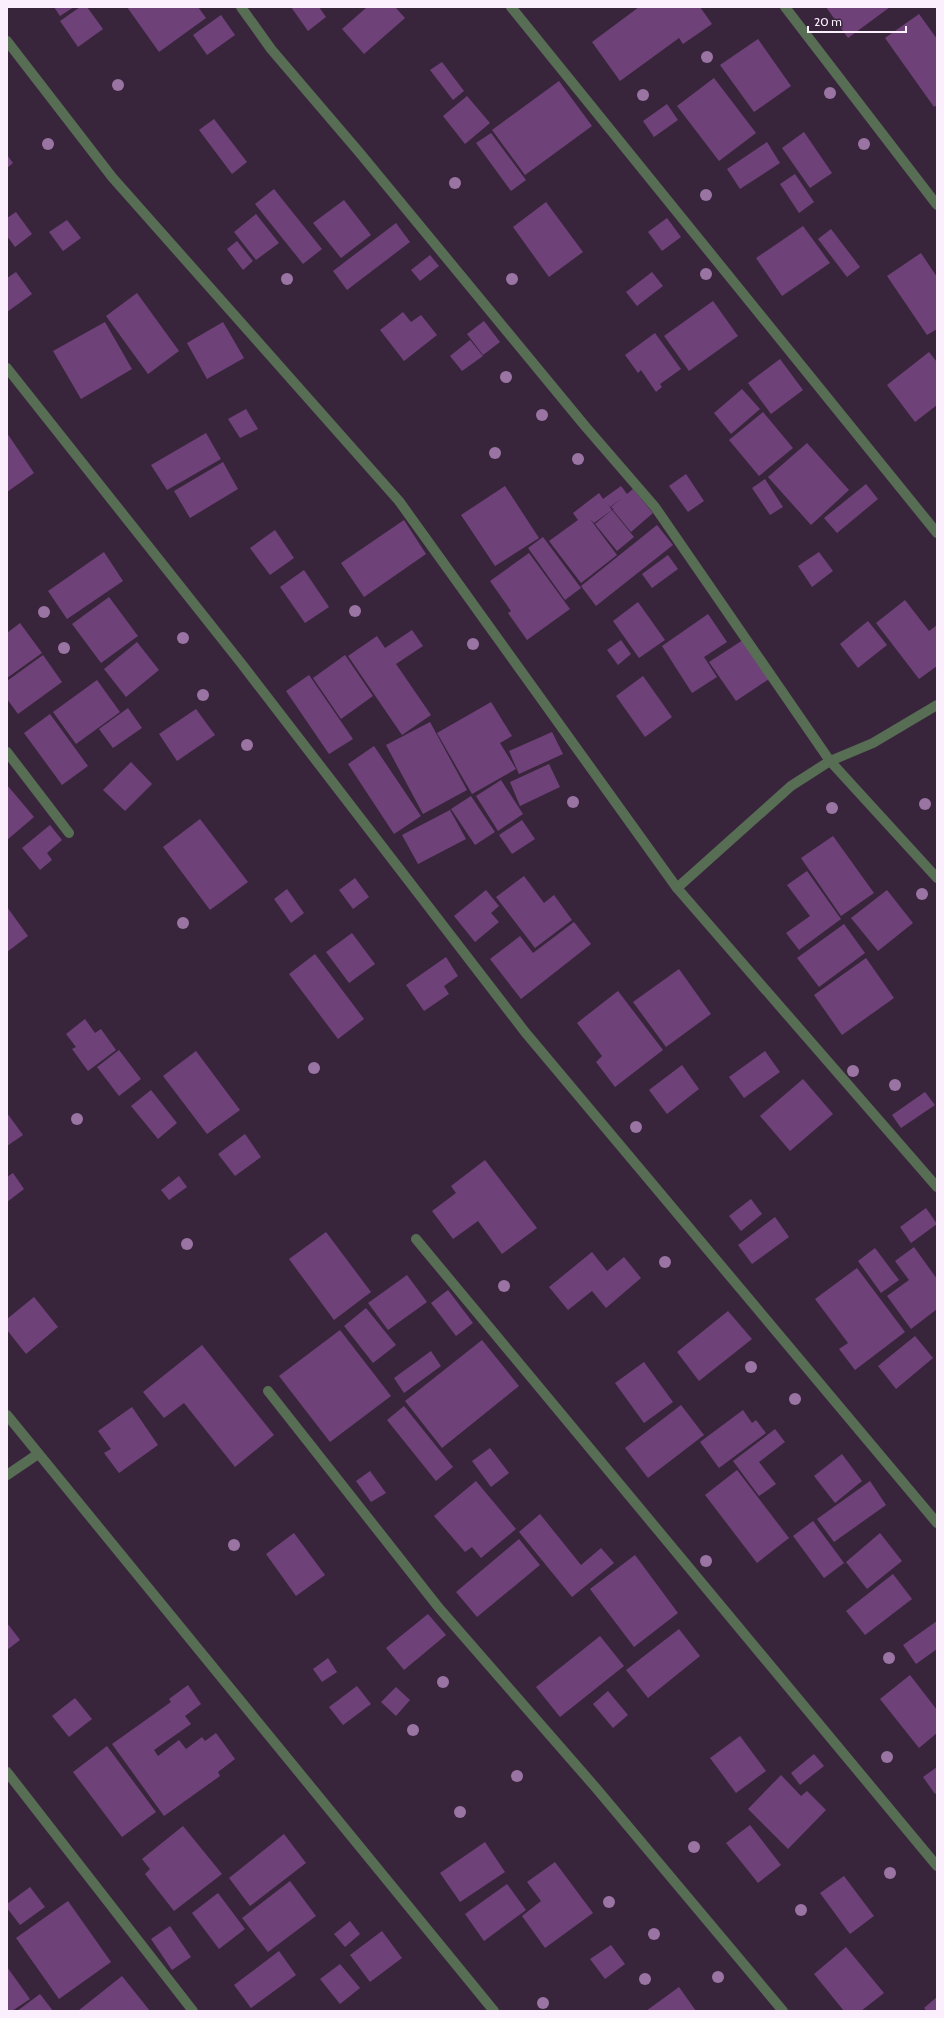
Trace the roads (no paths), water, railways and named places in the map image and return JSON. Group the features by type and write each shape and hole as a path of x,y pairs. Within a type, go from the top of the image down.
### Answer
{"street":[{"path":"241,7 271,49 359,152 585,426 655,507 830,761 937,878"},
{"path":"511,7 937,533"},
{"path":"786,7 937,205"},
{"path":"7,41 112,177 399,501 677,888 937,1187"},
{"path":"7,368 236,657 525,1032 937,1523"},
{"path":"677,888 791,786 830,761 873,743 937,705"},
{"path":"7,752 69,833"},
{"path":"416,1239 937,1866"},
{"path":"268,1391 439,1608 596,1788 783,2011"},
{"path":"7,1415 494,2011"},
{"path":"7,1475 38,1454"},
{"path":"7,1772 192,2011"}]}
